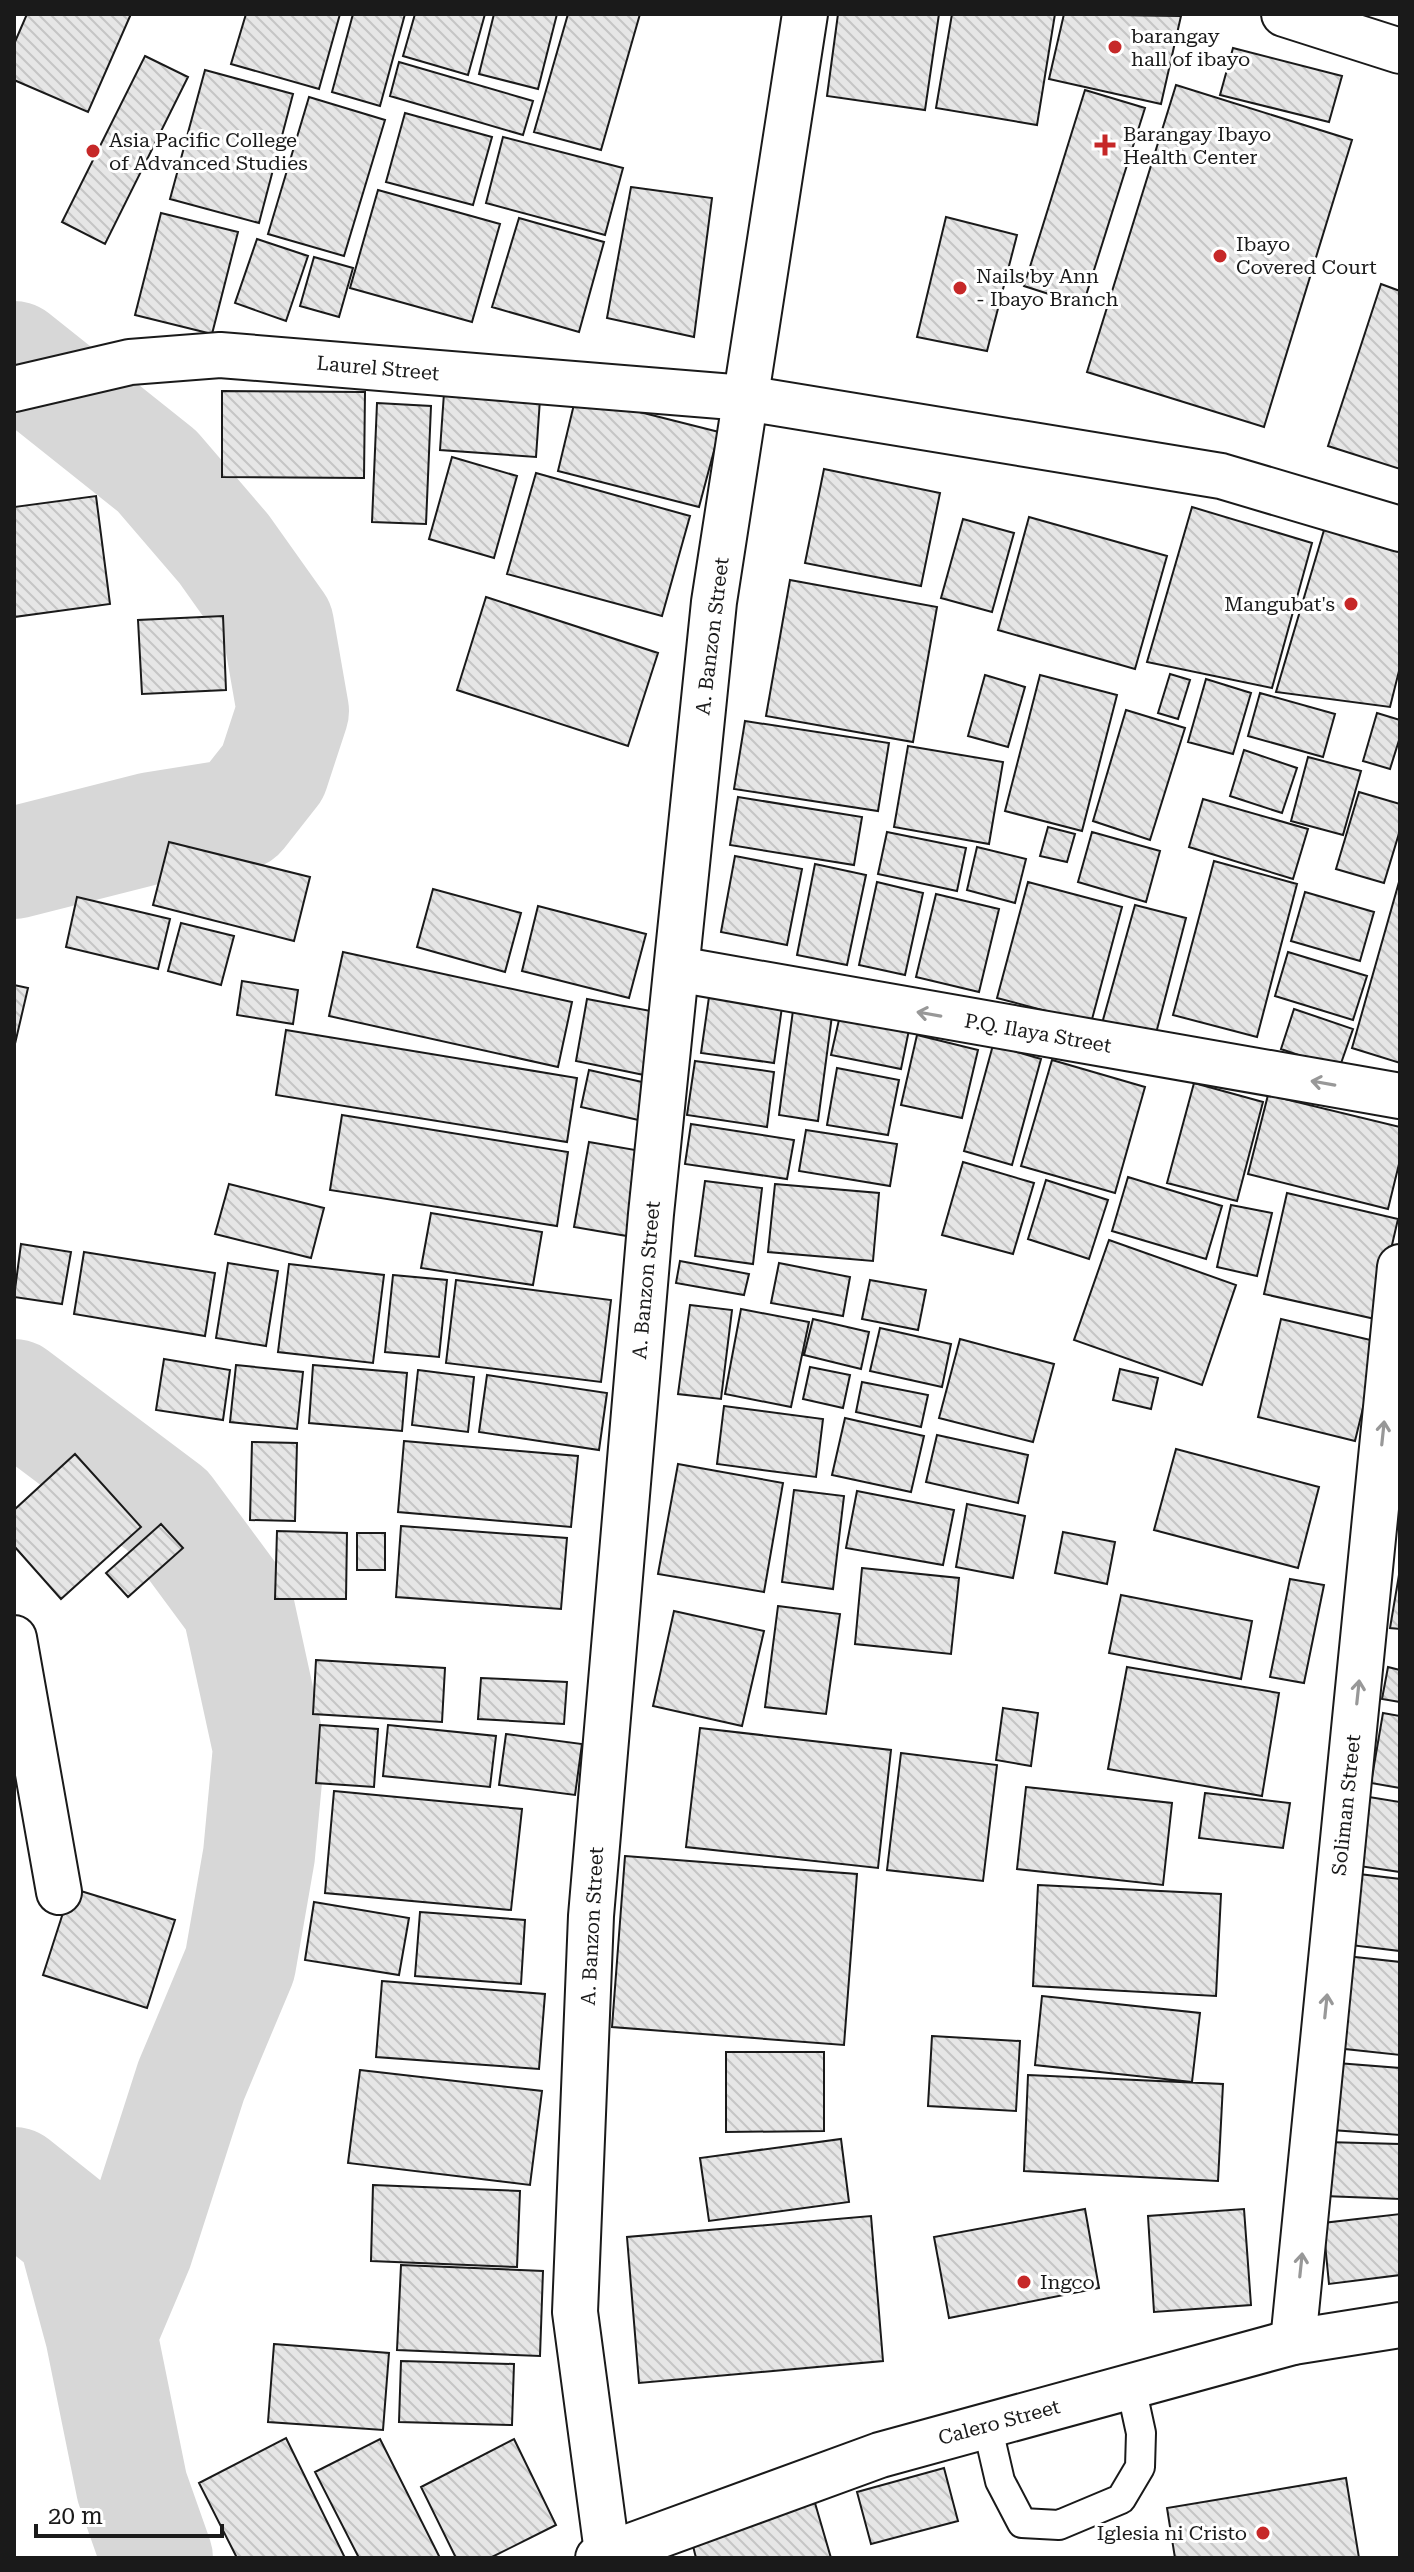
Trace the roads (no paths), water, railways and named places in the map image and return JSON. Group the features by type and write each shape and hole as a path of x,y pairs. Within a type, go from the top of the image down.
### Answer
{"street":[{"name":"A. Banzon Street","path":"603,2555 575,2312 589,1948 648,1245 714,602 805,14"},
{"path":"1284,14 1400,51"},
{"name":"Laurel Street","path":"14,389 130,362 220,355 745,398 1221,476 1400,529"},
{"name":"P.Q. Ilaya Street","path":"677,969 1400,1096"},
{"name":"Soliman Street","path":"1293,2342 1400,1267"},
{"path":"14,1638 59,1892"},
{"name":"Calero Street","path":"603,2555 880,2455 1293,2342 1400,2325"}],"lane":[{"path":"987,2425 1000,2481 1022,2523 1059,2525 1121,2499 1140,2467 1141,2433 1131,2387"}],"waterway":[{"path":"14,357 157,471 224,549 278,625 293,711 273,772 240,814 152,828 14,863"},
{"path":"14,1395 167,1510 238,1606 269,1748 259,1855 240,1964 191,2081 137,2249 101,2334"},
{"path":"14,2183 73,2230 101,2334 132,2487 157,2558"}],"place":[{"name":"barangay hall of ibayo","path":"1115,47"},
{"name":"Barangay Ibayo Health Center","path":"1105,145"},
{"name":"Asia Pacific College of Advanced Studies","path":"93,151"},
{"name":"Ibayo Covered Court","path":"1220,256"},
{"name":"Nails by Ann - Ibayo Branch","path":"960,288"},
{"name":"Mangubat's","path":"1351,604"},
{"name":"Ingco","path":"1024,2282"},
{"name":"Iglesia ni Cristo","path":"1263,2533"}]}
